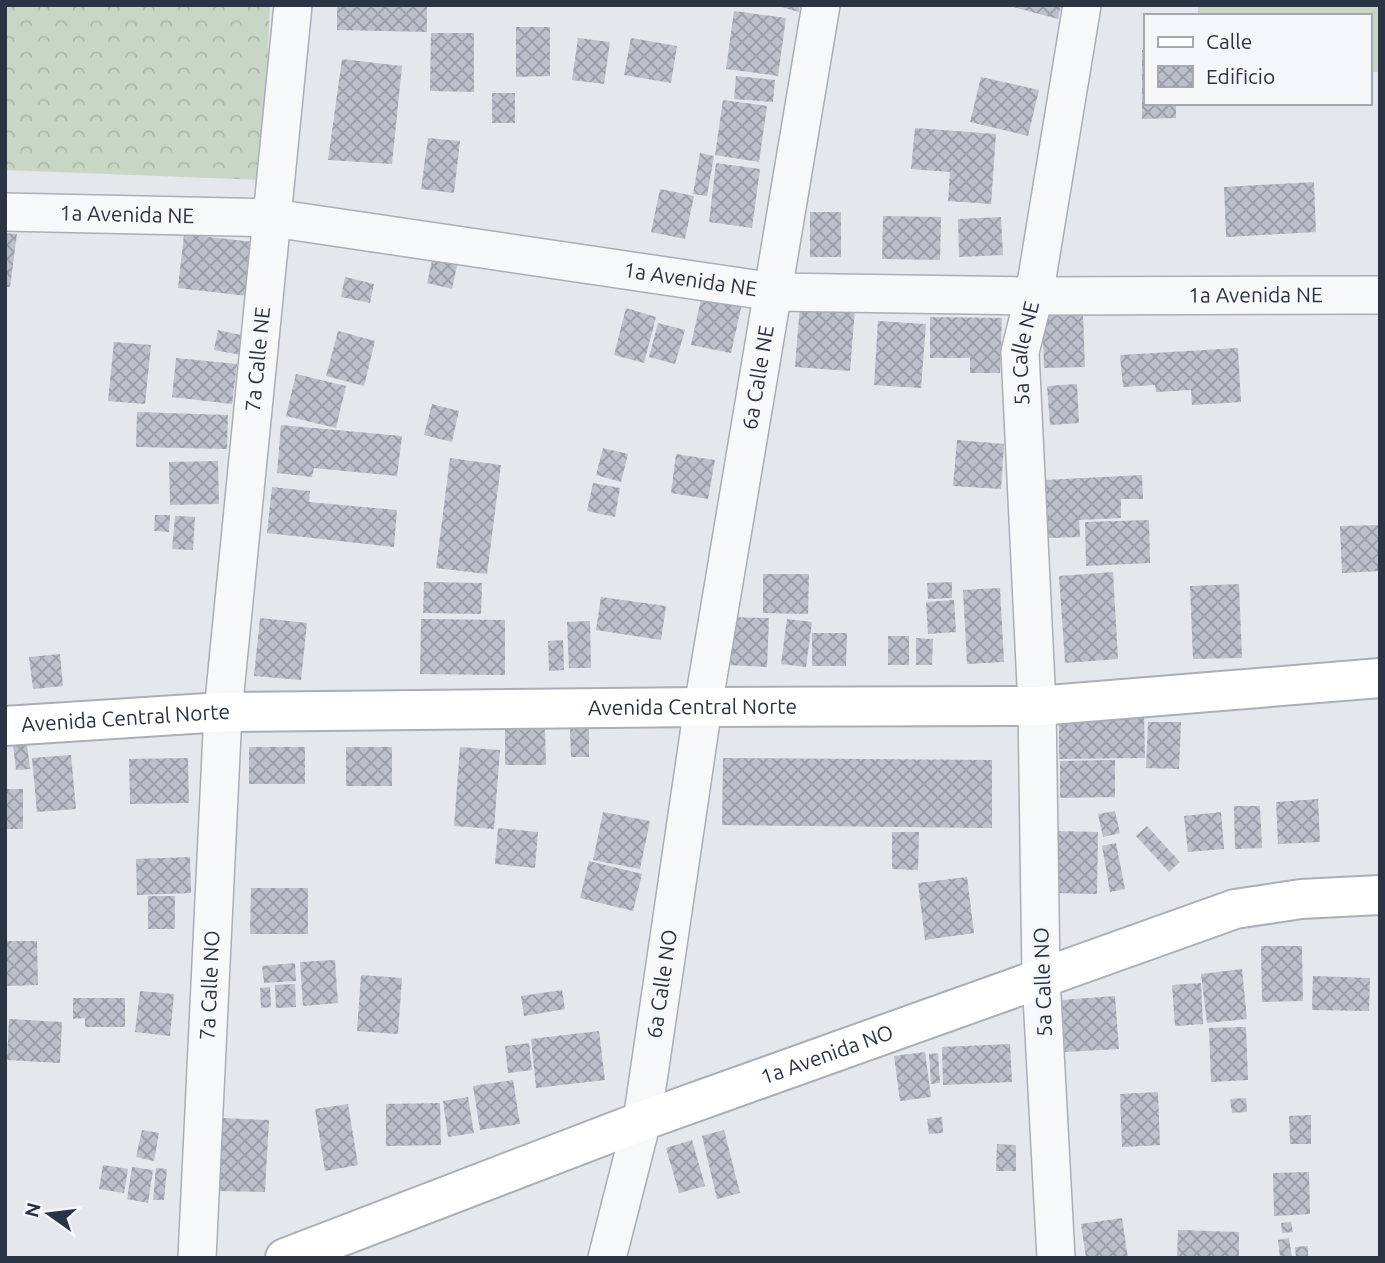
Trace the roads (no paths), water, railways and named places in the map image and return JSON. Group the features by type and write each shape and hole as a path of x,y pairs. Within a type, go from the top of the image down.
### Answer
{"street":[{"name":"7a Calle NE","path":"223,712 293,5"},
{"name":"6a Calle NE","path":"703,707 821,5"},
{"name":"5a Calle NE","path":"1037,706 1020,352 1034,296 1082,5"},
{"name":"1a Avenida NE","path":"5,212 272,218 774,292 1034,296 1380,295"},
{"name":"Avenida Central Norte","path":"5,726 223,712 1037,706 1380,678"},
{"name":"5a Calle NO","path":"1037,706 1041,977 1056,1258"},
{"name":"6a Calle NO","path":"607,1258 642,1121 703,707"},
{"name":"7a Calle NO","path":"197,1258 223,712"},
{"name":"1a Avenida NO","path":"285,1258 642,1121 1235,909 1301,899 1380,895"}]}
